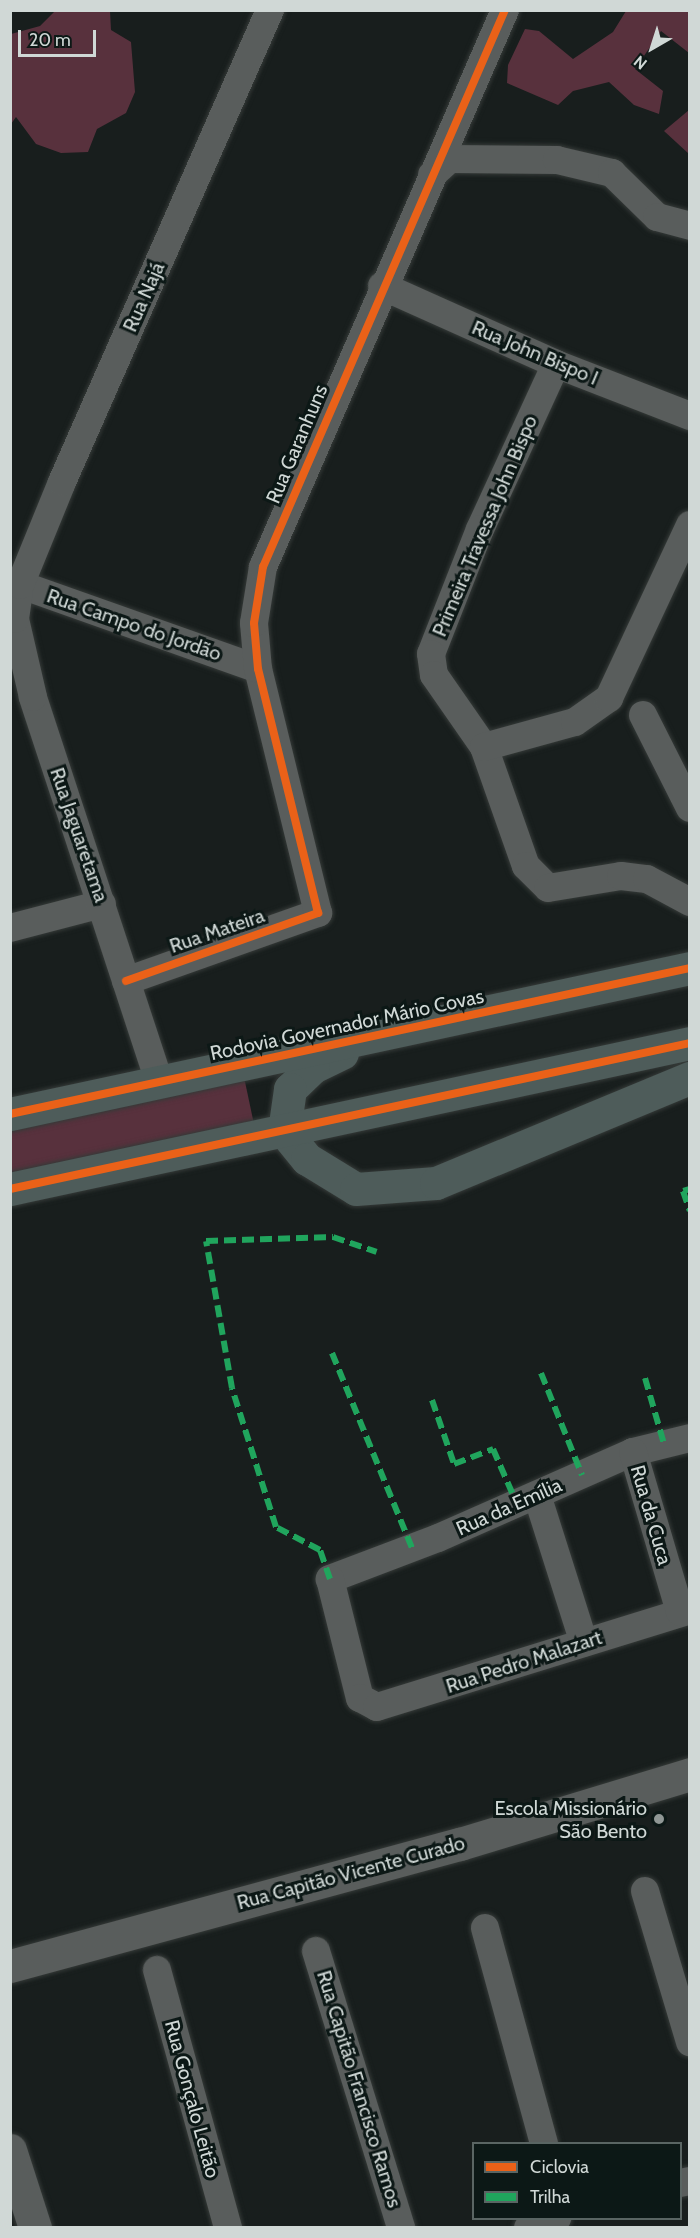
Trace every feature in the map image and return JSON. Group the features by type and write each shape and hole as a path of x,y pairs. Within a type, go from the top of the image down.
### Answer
{"highway":[{"name":"Rodovia Governador Mário Covas","path":"10,1114 690,968"},
{"path":"270,1133 299,1078 383,1035"},
{"path":"10,1189 690,1043"},
{"path":"243,1064 257,1071 272,1096 268,1124 270,1133 338,1181 356,1189 404,1188 460,1175 690,1078"}],"street":[{"name":"Rua Najá","path":"15,583 270,10"},
{"name":"Rua Garanhuns","path":"318,913 258,669 255,623 263,567 382,286 505,10"},
{"path":"432,175 450,159 557,160 612,173 657,217 690,226"},
{"name":"Rua John Bispo I","path":"382,286 556,364 690,416"},
{"name":"Primeira Travessa John Bispo","path":"556,364 480,529 431,654 441,690 484,747 526,866 548,888 621,876 647,879 690,902"},
{"path":"484,747 575,722 609,698 690,525"},
{"name":"Rua Campo do Jordão","path":"15,583 258,669"},
{"name":"Rua Jaguaretama","path":"15,583 15,619 26,670 159,1082"},
{"path":"643,715 690,808"},
{"path":"10,928 102,904"},
{"name":"Rua Mateira","path":"126,981 318,913"},
{"name":"Rua da Emília","path":"360,1698 330,1579 537,1495 633,1452 690,1438"},
{"name":"Rua da Cuca","path":"633,1452 685,1611"},
{"path":"537,1495 584,1643"},
{"name":"Rua Pedro Malazart","path":"360,1698 384,1708 685,1611"},
{"name":"Rua Capitão Vicente Curado","path":"10,1966 460,1844 690,1774"},
{"path":"645,1891 690,2042"},
{"path":"484,1928 543,2142"},
{"name":"Rua Capitão Francisco Ramos","path":"316,1951 401,2228"},
{"name":"Rua Gonçalo Leitão","path":"157,1970 228,2228"},
{"path":"10,2150 35,2228"},
{"path":"528,2228 551,2220"}],"shaded area":[{"path":"55,11 110,11 111,30 131,42 135,92 126,113 97,129 88,152 61,153 36,144 16,117 11,124 11,34 40,26"},
{"path":"626,11 689,11 689,53 661,31 635,69 663,91 659,114 634,105 609,82 573,91 558,105 507,83 508,65 525,29 539,31 573,59 613,32"},
{"path":"689,110 689,154 664,131"},
{"path":"244,1077 255,1129 11,1179 11,1126"}],"marked path":[{"path":"690,1189 683,1191 690,1211"},
{"path":"330,1579 320,1550 276,1527 232,1388 206,1241 333,1237 377,1252"},
{"path":"332,1353 412,1548"},
{"path":"541,1373 582,1475"},
{"path":"645,1378 664,1444"},
{"path":"432,1400 454,1464 493,1449 517,1504"}],"cycle path":[{"path":"126,981 318,913 258,669 254,623 263,567 505,10"},
{"path":"10,1114 690,968"},
{"path":"10,1189 690,1043"}],"place":[{"name":"Escola Missionário São Bento","path":"659,1819"}]}
